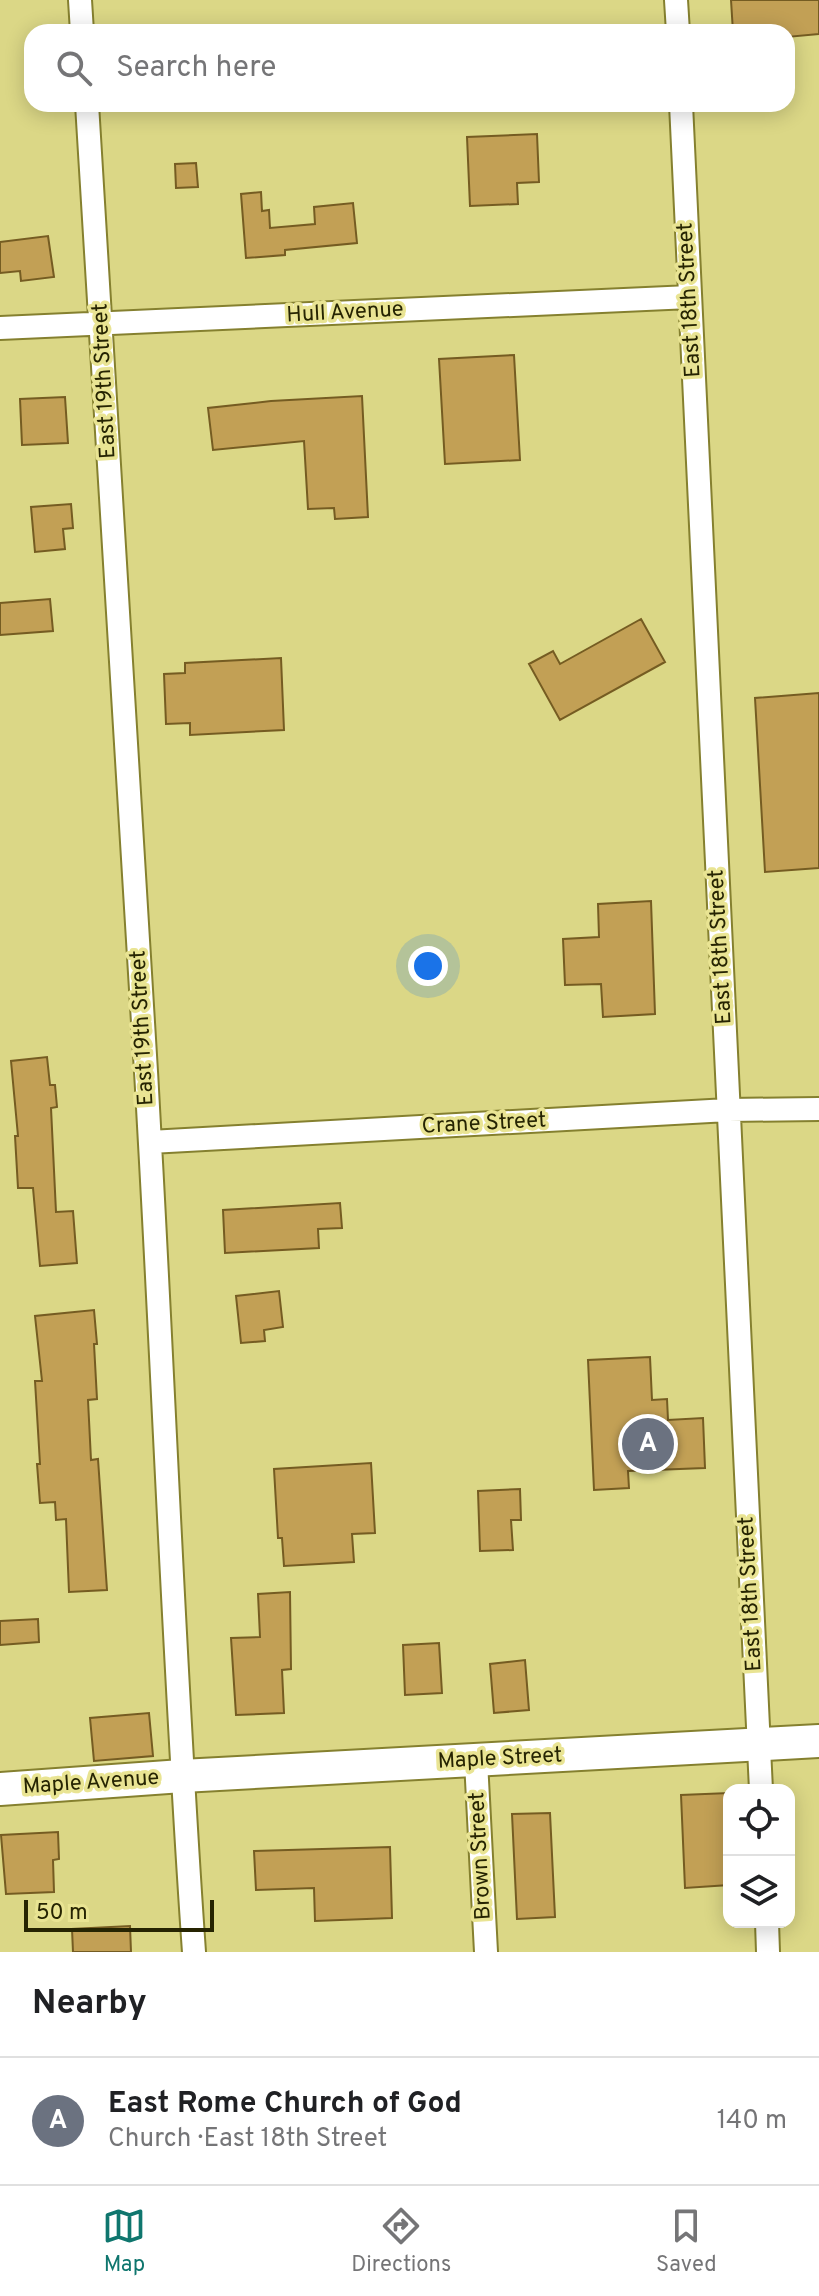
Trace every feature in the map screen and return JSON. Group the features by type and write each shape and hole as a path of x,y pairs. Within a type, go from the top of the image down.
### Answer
{"main road":[{"name":"Maple Street","path":"182,1776 819,1741"},
{"name":"Maple Avenue","path":"0,1789 182,1776"}],"street":[{"path":"80,0 82,24"},
{"path":"676,0 678,24"},
{"name":"East 19th Street","path":"88,112 150,1142 182,1776 194,1952"},
{"name":"East 18th Street","path":"681,112 761,1784"},
{"name":"Hull Avenue","path":"0,328 690,297"},
{"name":"Crane Street","path":"150,1142 728,1110 819,1109"},
{"name":"Brown Street","path":"476,1761 486,1952"},
{"path":"767,1928 768,1952"}],"building":[{"path":"731,0 819,0 819,34 795,36 795,24 732,24"},
{"path":"537,134 539,182 517,183 518,204 470,206 467,137"},
{"path":"196,163 198,187 176,188 175,164"},
{"path":"261,192 262,211 269,210 270,228 315,224 314,207 353,203 357,243 285,250 285,255 246,258 241,194"},
{"path":"48,236 54,277 21,281 20,271 0,273 0,242"},
{"path":"514,355 520,460 445,464 439,359"},
{"path":"362,396 368,517 335,519 334,508 308,509 304,441 213,450 208,408"},
{"path":"65,397 68,443 22,445 20,399"},
{"path":"71,504 73,528 63,529 65,549 35,552 31,507"},
{"path":"50,599 53,631 0,635 0,603"},
{"path":"641,619 665,662 560,720 529,664 553,651 560,664"},
{"path":"281,658 284,730 190,735 190,723 166,724 164,674 185,673 185,663"},
{"path":"819,693 819,868 765,872 755,698"},
{"path":"651,901 655,1014 603,1017 601,984 565,985 563,939 599,937 598,904"},
{"path":"47,1057 50,1085 55,1085 57,1107 51,1108 56,1212 73,1211 77,1263 40,1266 33,1188 18,1188 15,1136 18,1136 11,1061"},
{"path":"340,1203 342,1228 318,1229 319,1248 225,1253 223,1210"},
{"path":"279,1291 283,1327 264,1330 265,1341 241,1343 236,1296"},
{"path":"94,1310 97,1399 88,1400 91,1460 98,1459 107,1590 69,1592 66,1519 56,1520 55,1502 40,1503 35,1381 42,1381 35,1316"},
{"path":"650,1357 652,1400 667,1399 668,1420 703,1418 705,1468 628,1471 629,1488 594,1490 588,1360"},
{"path":"371,1463 375,1533 352,1534 354,1562 284,1566 282,1538 278,1538 274,1469"},
{"path":"520,1489 521,1520 511,1520 513,1550 480,1551 478,1491"},
{"path":"290,1592 291,1669 282,1670 284,1713 236,1715 231,1638 260,1637 258,1594"},
{"path":"38,1619 39,1642 0,1645 0,1621"},
{"path":"439,1643 442,1693 405,1695 403,1645"},
{"path":"525,1660 529,1710 494,1713 490,1664"},
{"path":"149,1713 153,1756 94,1761 90,1718"},
{"path":"723,1793 723,1885 685,1888 681,1795"},
{"path":"550,1813 555,1917 517,1919 512,1814"},
{"path":"58,1832 59,1859 53,1860 54,1892 6,1894 1,1835"},
{"path":"390,1847 392,1918 315,1921 314,1888 256,1890 254,1851"},
{"path":"130,1926 131,1952 73,1952 72,1929"}],"place":[{"name":"East Rome Church of God","path":"648,1444"}]}
